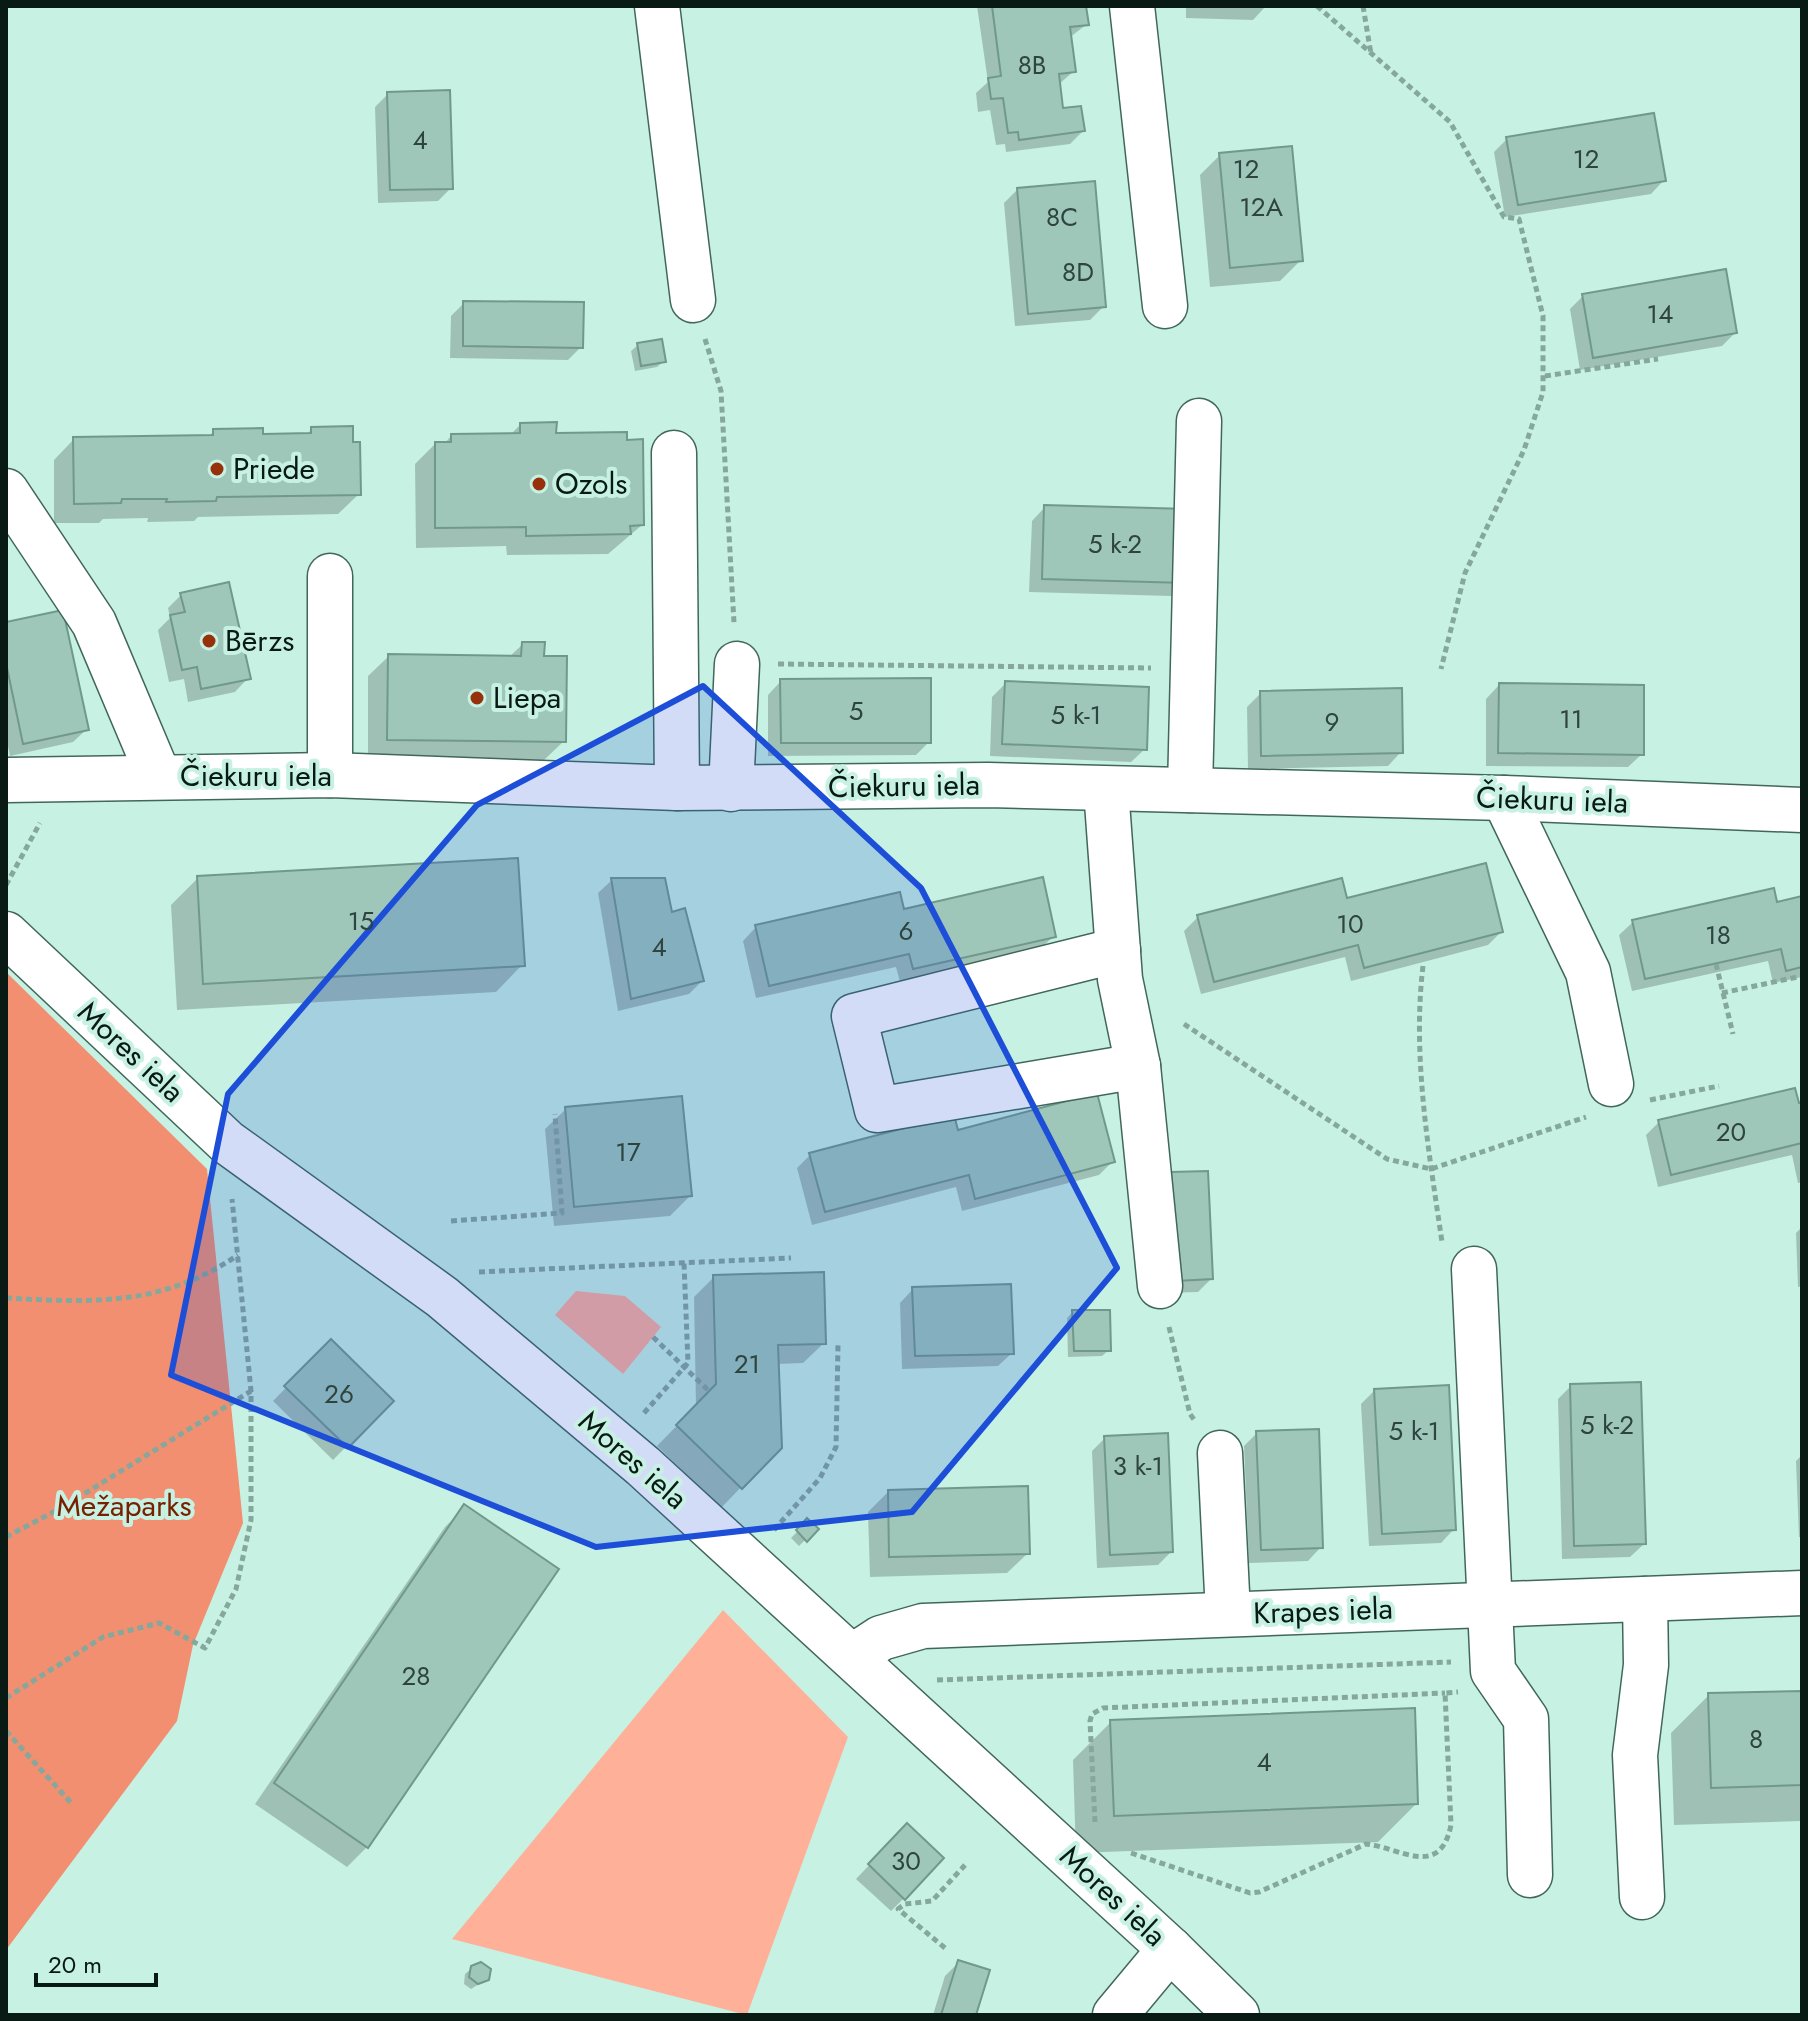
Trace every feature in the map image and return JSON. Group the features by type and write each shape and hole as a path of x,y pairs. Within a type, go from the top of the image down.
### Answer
{"street":[{"path":"657,6 693,300"},
{"path":"1132,6 1165,306"},
{"path":"1190,790 1199,421"},
{"path":"674,453 677,788"},
{"path":"6,491 94,623 159,777"},
{"path":"330,576 330,775"},
{"path":"731,789 737,664"},
{"name":"Čiekuru iela","path":"6,780 330,775 731,789 988,785 1504,798 1802,810"},
{"path":"1106,789 1120,979 1138,1066 1160,1286"},
{"path":"1504,798 1588,972 1619,1099"},
{"name":"Mores iela","path":"6,934 227,1142 442,1297 643,1466 1170,1949 1237,2015"},
{"path":"1118,950 854,1016 877,1110 1138,1066"},
{"path":"1474,1269 1493,1671 1526,1719 1530,1875"},
{"path":"1220,1453 1228,1613"},
{"name":"Krapes iela","path":"862,1666 881,1638 923,1626 1228,1613 1492,1627 1645,1599 1802,1593"},
{"path":"1642,1897 1635,1755 1646,1665 1645,1599"},
{"path":"1115,2015 1170,1949"}],"path":[{"path":"1317,6 1450,122 1504,217 1519,219 1543,316 1543,392 1524,450 1465,573 1441,669"},
{"path":"1363,6 1372,55"},
{"path":"693,300 721,391 737,664 1193,669"},
{"path":"1545,376 1658,359"},
{"path":"6,885 63,780"},
{"path":"1716,964 1733,1034"},
{"path":"1423,966 1418,1005 1431,1169 1445,1261 1474,1269"},
{"path":"1722,993 1802,976"},
{"path":"1184,1024 1387,1159 1431,1169 1619,1099 1719,1086"},
{"path":"451,1221 562,1213 555,1114"},
{"path":"6,1698 103,1637 159,1623 205,1648 236,1589 251,1520 251,1391 227,1142"},
{"path":"6,1298 111,1301 159,1294 206,1277 238,1255"},
{"path":"442,1297 475,1273 791,1258"},
{"path":"639,1420 688,1363 684,1263"},
{"path":"1160,1286 1190,1414 1220,1453"},
{"path":"653,1337 709,1391"},
{"path":"761,1525 771,1533 820,1478 836,1447 838,1345"},
{"path":"6,1537 61,1508 251,1391"},
{"path":"862,1666 931,1680 1456,1662 1492,1627"},
{"path":"1095,1827 1090,1721 1092,1714 1103,1708 1506,1689"},
{"path":"1115,1848 1250,1893 1259,1892 1366,1844 1416,1859 1437,1851 1449,1838 1451,1825 1445,1693"},
{"path":"6,1731 72,1804"},
{"path":"945,1948 898,1909 905,1904 932,1901 965,1865"}],"highlighted area":[{"path":"703,686 921,888 1117,1268 912,1512 596,1547 171,1375 228,1094 477,805"}],"shaded area":[{"path":"576,1291 625,1296 661,1327 623,1374 555,1315"},
{"path":"723,1610 848,1737 747,2015 452,1939"}],"green space":[{"name":"Mežaparks","path":"6,972 207,1169 243,1523 193,1645 177,1721 6,1950"}],"building":[{"path":"992,6 1086,6 1089,25 1070,27 1076,72 1059,74 1063,108 1081,106 1085,131 1019,140 1018,132 1008,133 1003,98 991,99 988,78 1001,76"},
{"path":"450,90 453,189 390,190 387,92"},
{"path":"1654,113 1666,181 1518,205 1506,137"},
{"path":"1292,146 1303,261 1230,268 1219,153"},
{"path":"1095,181 1106,307 1028,314 1017,188"},
{"path":"1726,269 1737,333 1593,358 1582,294"},
{"path":"463,301 584,302 583,348 463,346"},
{"path":"662,339 666,362 641,366 637,343"},
{"name":"Ozols","path":"557,422 556,433 627,432 627,440 643,439 644,525 630,526 631,534 526,536 526,527 435,528 435,442 451,442 451,434 520,433 520,423"},
{"name":"Priede","path":"353,426 353,442 360,442 361,495 217,497 216,501 166,502 167,499 122,499 121,503 74,504 73,437 213,435 213,429 263,428 263,434 311,433 311,427"},
{"path":"1044,505 1188,509 1186,583 1042,579"},
{"name":"Bērzs","path":"229,582 251,679 201,689 197,667 182,670 170,615 185,612 180,593"},
{"path":"63,610 89,730 23,744 6,663 6,622"},
{"name":"Liepa","path":"522,642 545,642 544,656 567,656 566,742 387,740 388,654 521,656"},
{"path":"931,678 931,743 781,743 780,679"},
{"path":"1005,681 1149,687 1147,750 1002,744"},
{"path":"1499,683 1644,685 1644,755 1498,753"},
{"path":"1402,688 1403,753 1261,756 1260,691"},
{"path":"518,858 525,966 203,984 197,876"},
{"path":"1486,863 1503,932 1364,968 1358,945 1214,982 1197,915 1342,878 1347,898"},
{"path":"1043,877 1056,937 913,969 909,954 769,986 755,925 900,892 904,909"},
{"path":"611,878 665,878 672,912 685,908 704,981 631,999"},
{"path":"1774,888 1777,902 1802,896 1802,967 1786,971 1781,949 1645,979 1632,920"},
{"path":"1795,1088 1799,1103 1802,1102 1802,1143 1671,1175 1658,1120"},
{"path":"1097,1093 1115,1162 975,1199 969,1175 825,1212 809,1153 954,1115 958,1130"},
{"path":"682,1096 692,1196 574,1207 565,1107"},
{"path":"1208,1171 1213,1279 1176,1281 1171,1172"},
{"path":"824,1272 826,1344 778,1345 782,1448 742,1489 676,1425 716,1384 713,1275"},
{"path":"1011,1284 1014,1354 915,1356 912,1287"},
{"path":"1072,1310 1110,1310 1111,1351 1074,1351"},
{"path":"331,1339 394,1401 348,1448 284,1386"},
{"path":"1641,1382 1646,1544 1574,1546 1570,1384"},
{"path":"1449,1385 1456,1530 1382,1534 1374,1389"},
{"path":"1319,1429 1323,1548 1261,1550 1256,1431"},
{"path":"1168,1433 1173,1552 1110,1555 1104,1436"},
{"path":"1028,1486 1030,1554 889,1557 888,1490"},
{"path":"464,1504 559,1569 368,1848 274,1783"},
{"path":"807,1518 819,1529 807,1542 796,1530"},
{"path":"1802,1691 1802,1785 1711,1788 1708,1693"},
{"path":"1415,1708 1418,1804 1114,1816 1110,1720"},
{"path":"907,1823 944,1858 905,1900 868,1864"},
{"path":"958,1960 990,1970 976,2015 941,2015"},
{"path":"481,1962 491,1969 489,1980 478,1984 469,1977 471,1966"}],"place":[{"name":"Priede","path":"217,469"},
{"name":"Ozols","path":"539,484"},
{"name":"Bērzs","path":"209,641"},
{"name":"Liepa","path":"477,698"}]}
